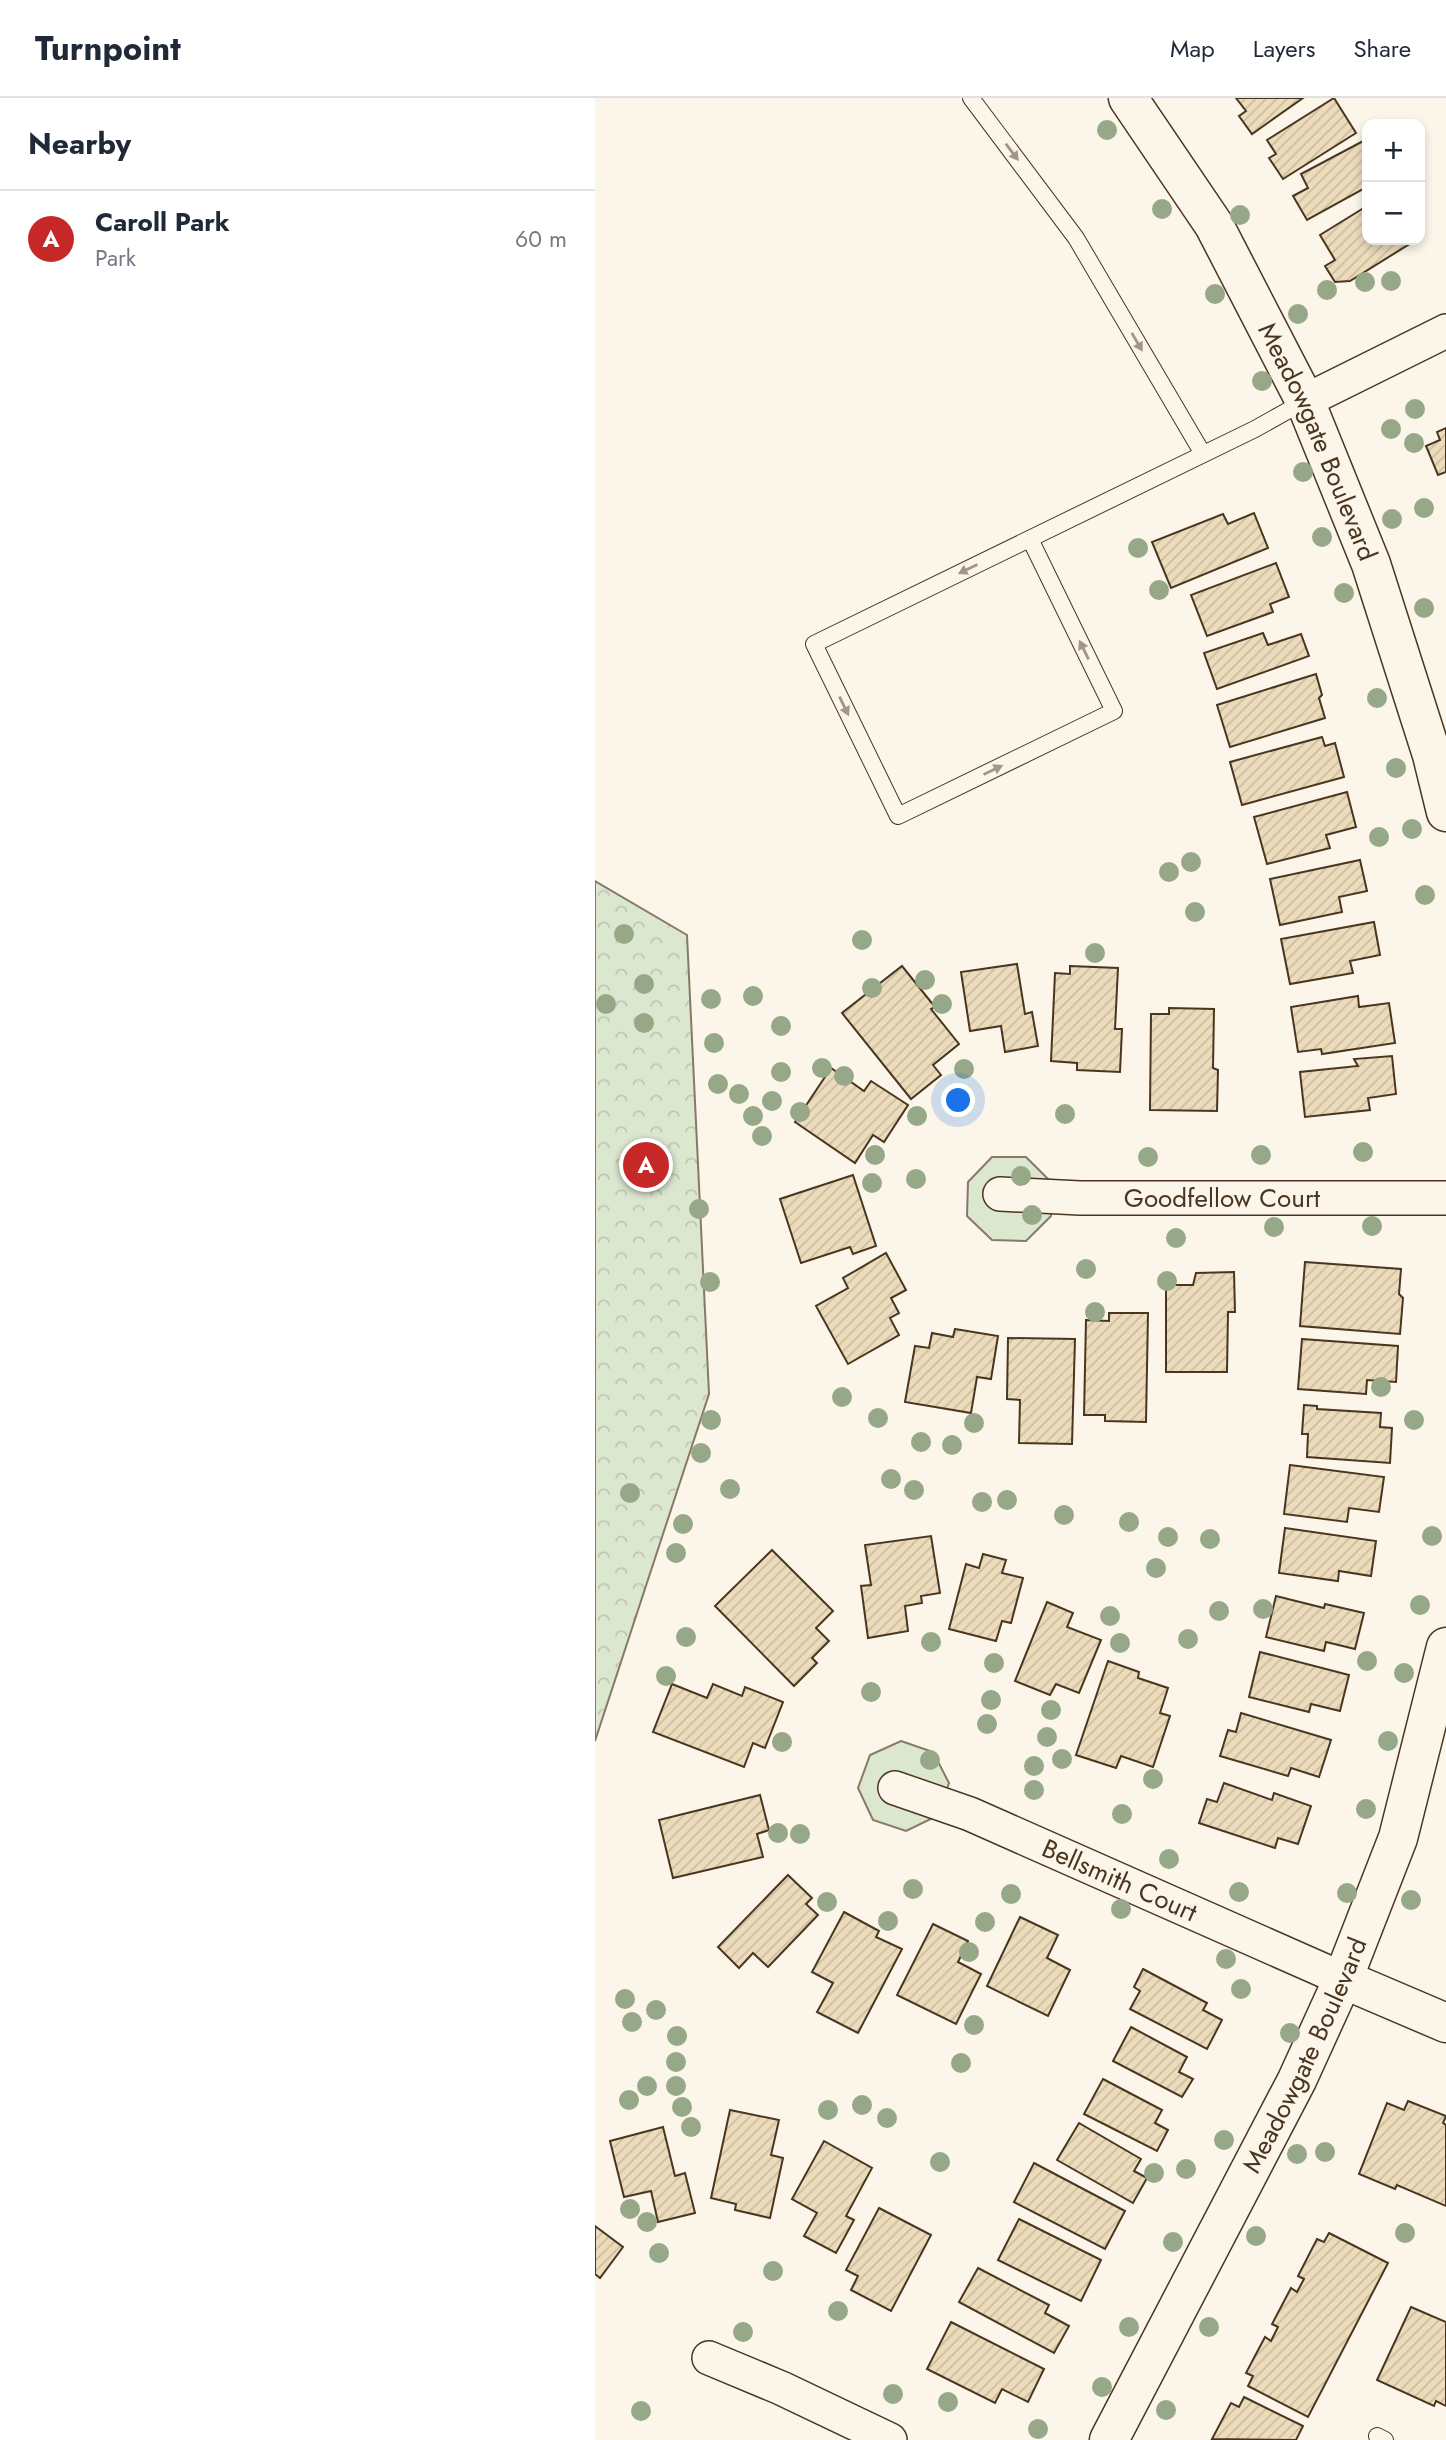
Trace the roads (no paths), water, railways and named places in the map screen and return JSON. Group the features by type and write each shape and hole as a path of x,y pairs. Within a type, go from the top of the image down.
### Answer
{"street":[{"name":"Meadowgate Boulevard","path":"1128,98 1214,225 1305,401 1371,564 1432,755 1446,812"},
{"path":"1305,401 1446,331"},
{"name":"Goodfellow Court","path":"1000,1194 1080,1198 1446,1198"},
{"name":"Meadowgate Boulevard","path":"1109,2440 1297,2080 1343,1979 1398,1839 1446,1647"},
{"name":"Bellsmith Court","path":"895,1788 970,1814 1343,1979"},
{"path":"1343,1979 1446,2023"},
{"path":"709,2358 781,2388 890,2440"}],"lane":[{"path":"971,98 1076,238 1203,454"},
{"path":"1030,539 1114,711 898,816 814,645 1305,401"}],"place":[{"name":"Caroll Park","path":"646,1165"}]}
